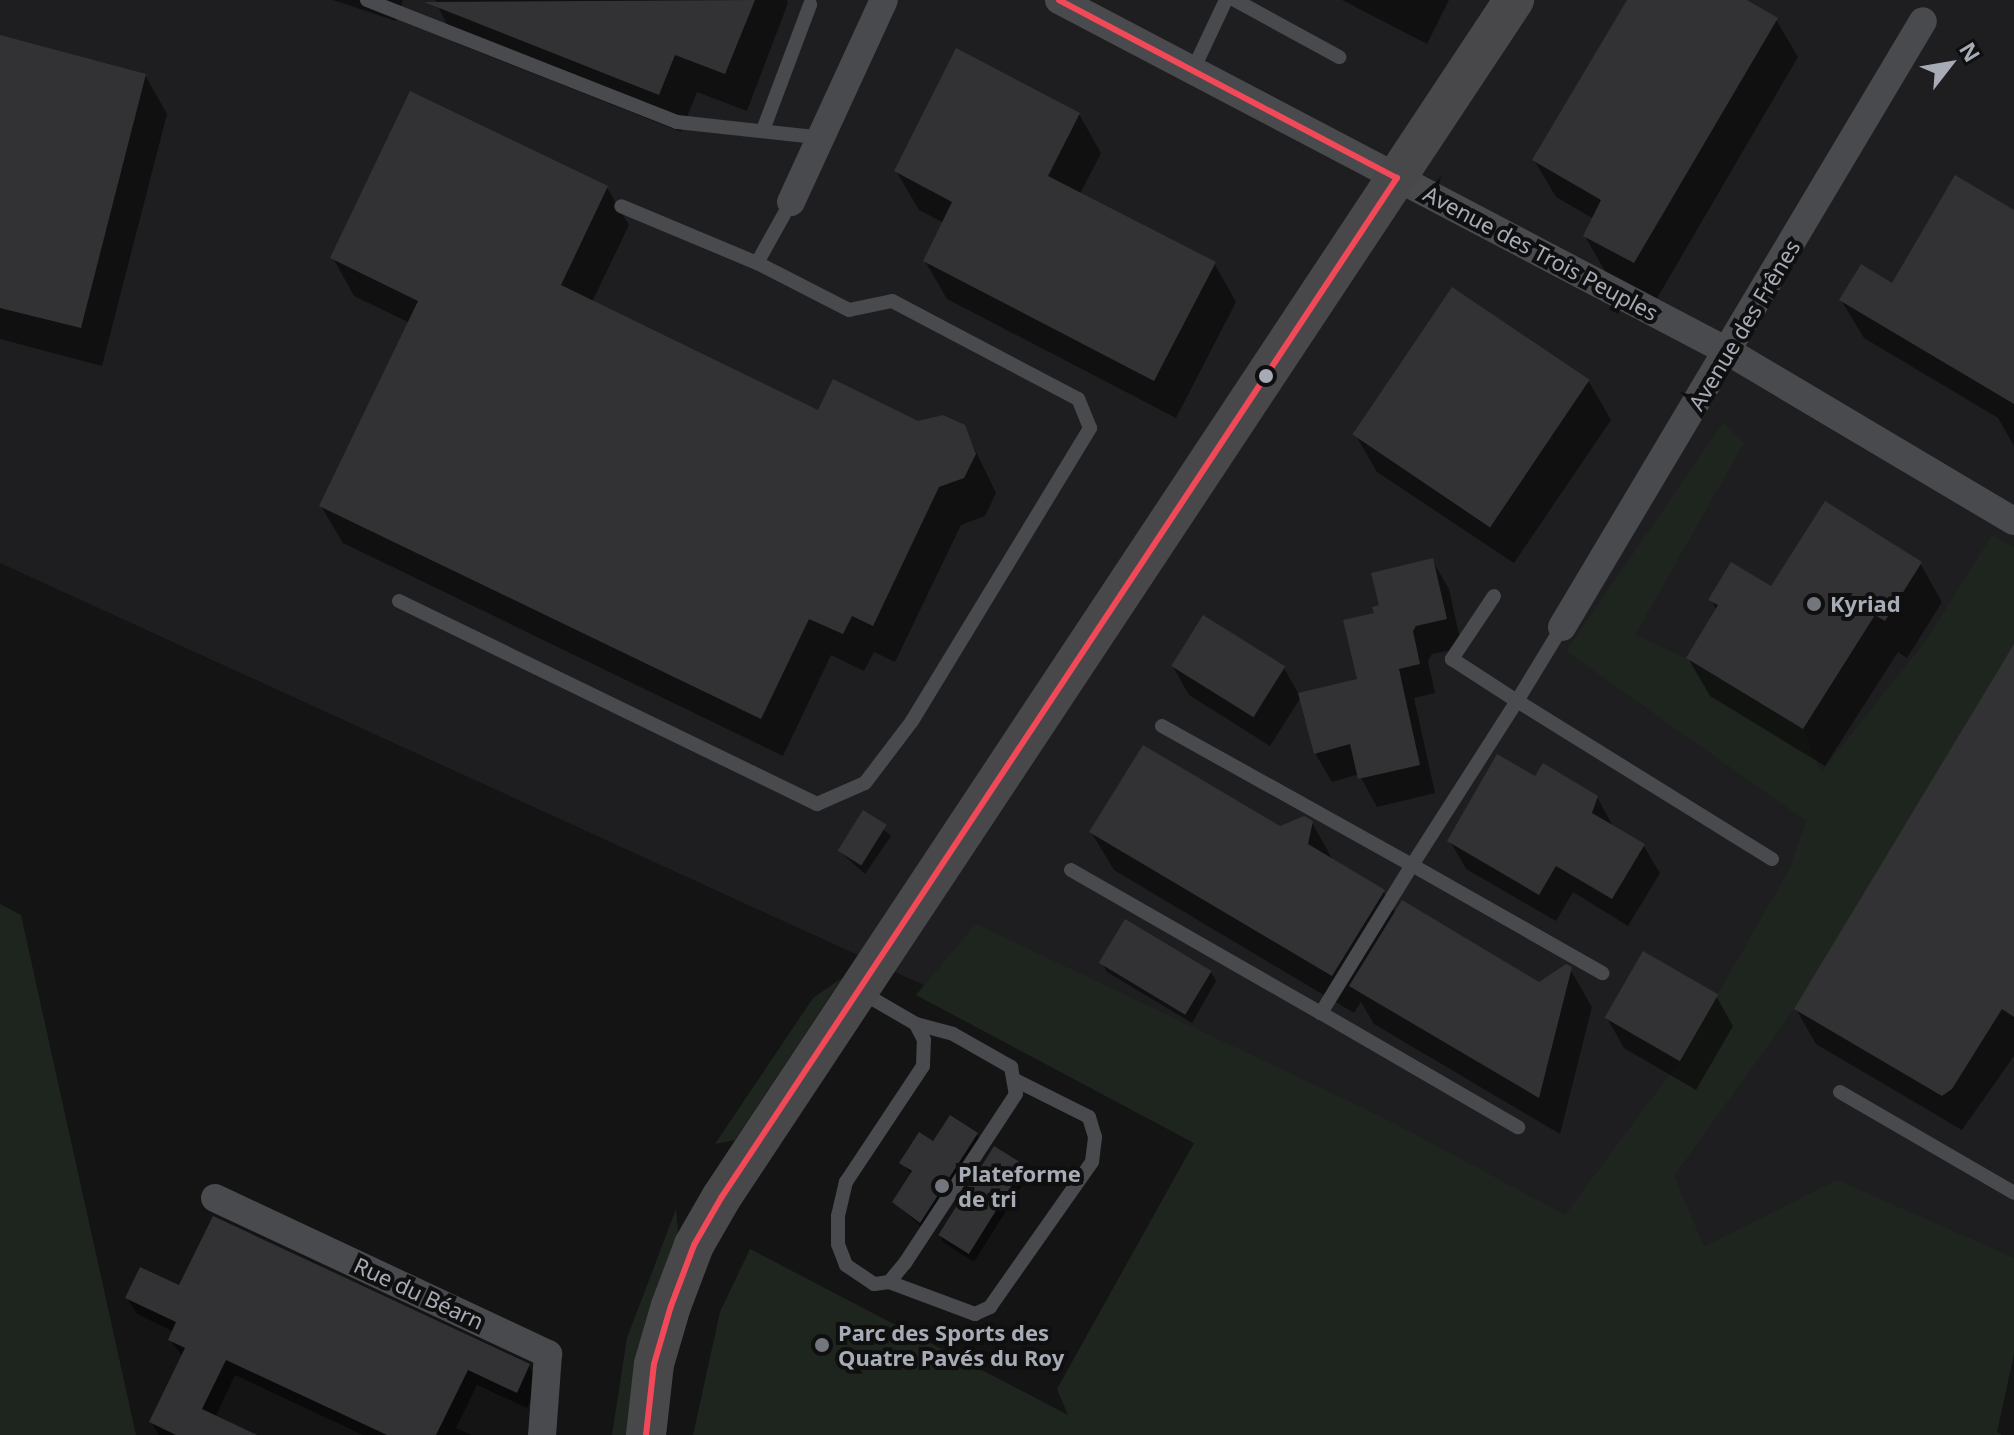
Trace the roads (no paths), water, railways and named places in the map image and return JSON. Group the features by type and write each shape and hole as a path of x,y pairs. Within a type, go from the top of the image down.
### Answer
{"street":[{"path":"791,202 825,138 884,0"},
{"name":"Avenue des Trois Peuples","path":"1059,0 1729,352 2014,521"},
{"path":"646,1435 654,1364 694,1245 858,990 1514,0"},
{"name":"Avenue des Frênes","path":"1562,627 1729,352 1923,21"},
{"name":"Rue du Béarn","path":"215,1198 548,1354 542,1435"}],"lane":[{"path":"367,0 677,122 825,138"},
{"path":"1193,70 1226,0"},
{"path":"1235,0 1339,57"},
{"path":"763,130 810,5"},
{"path":"757,263 791,202"},
{"path":"399,601 817,804 865,783 912,721 1090,428 1087,412 1078,399 892,301 849,310 757,263 621,206"},
{"path":"1494,596 1452,659 1772,859"},
{"path":"1321,1013 1562,627"},
{"path":"1162,726 1602,973"},
{"path":"1071,870 1518,1127"},
{"path":"858,990 916,1024 953,1034 1011,1067 1017,1081 1016,1094 889,1282"},
{"path":"916,1024 924,1040 923,1066 846,1182 838,1216 838,1244 853,1275 874,1284 889,1282 975,1314 990,1307 1092,1162 1095,1137 1089,1117 1017,1081"},
{"path":"1840,1092 2014,1193"}],"place":[{"name":"Kyriad","path":"1814,604"},
{"name":"Plateforme de tri","path":"942,1186"},
{"name":"Parc des Sports des Quatre Pavés du Roy","path":"822,1345"}]}
